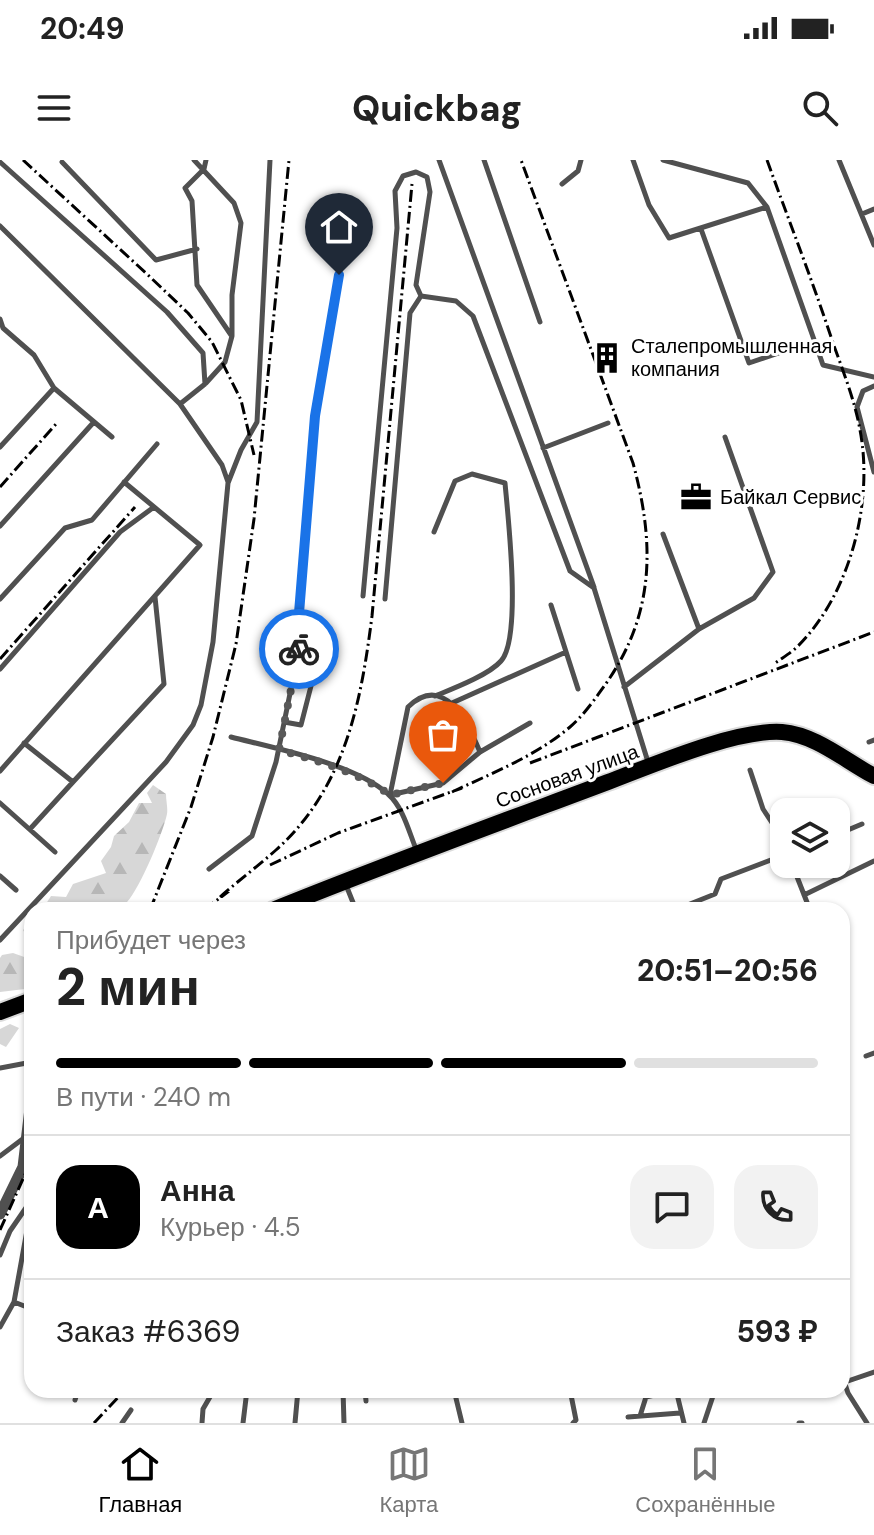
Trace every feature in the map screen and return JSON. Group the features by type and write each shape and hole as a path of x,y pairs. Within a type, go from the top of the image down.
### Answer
{"main road":[{"name":"Сосновая улица","path":"293,902 649,767 738,737 772,732 803,736 873,780"},
{"path":"0,1012 24,1003"}],"street":[{"path":"0,1214 24,1162"}],"lane":[{"path":"180,404 205,384 225,362 232,336 232,295 241,223 234,203 194,160"},
{"path":"206,160 204,169 185,188 192,201 197,285 232,336"},
{"path":"35,902 166,762 193,725 201,705 213,642 228,483 241,450 257,422 270,160"},
{"path":"439,160 594,588 649,767"},
{"path":"484,160 540,322"},
{"path":"562,184 578,171 581,160"},
{"path":"633,160 649,205 669,238 767,207"},
{"path":"663,160 748,183 767,207 823,365 874,377"},
{"path":"839,160 874,245"},
{"path":"0,162 167,312 203,353 205,384"},
{"path":"62,162 156,260 197,249"},
{"path":"363,596 397,228 395,191 403,176 416,172 427,177 430,192 416,285 421,296"},
{"path":"862,214 874,209"},
{"path":"0,226 180,404 222,465 228,483"},
{"path":"701,229 749,363 814,341"},
{"path":"209,869 252,836 279,750 302,635 299,613 315,416 344,247"},
{"path":"421,296 456,301 473,316 570,571 594,588"},
{"path":"385,599 410,313 421,296"},
{"path":"0,319 2,330 34,355 54,388 112,437"},
{"path":"874,386 863,391 857,407 874,472"},
{"path":"0,447 54,388"},
{"path":"0,526 93,423"},
{"path":"543,448 608,423"},
{"path":"624,687 699,629 754,598 773,572 725,437"},
{"path":"0,599 65,528 92,520 157,444"},
{"path":"390,795 408,707 418,698 435,696 470,681 501,661 512,636 505,483 472,474 455,481 434,532"},
{"path":"0,771 200,545 124,482"},
{"path":"0,669 120,532 154,507"},
{"path":"663,534 699,629"},
{"path":"30,829 164,684 155,595"},
{"path":"551,605 578,689"},
{"path":"284,722 301,725 321,647 302,635"},
{"path":"452,703 566,652"},
{"path":"435,696 452,703 467,721 480,752"},
{"path":"390,795 443,783 480,752 530,723"},
{"path":"231,737 343,770 371,782 390,795 417,853"},
{"path":"24,743 73,782"},
{"path":"750,770 763,809 770,820"},
{"path":"0,803 55,852"},
{"path":"850,829 862,824"},
{"path":"695,902 715,894 721,879 770,860"},
{"path":"804,895 874,861"},
{"path":"0,876 16,890"},
{"path":"797,878 807,902"},
{"path":"344,881 353,902"},
{"path":"0,940 24,914"},
{"path":"866,1056 874,1053"},
{"path":"0,1068 24,1064"},
{"path":"1,1153 24,1139"},
{"path":"0,1255 10,1231 24,1212"},
{"path":"0,1327 14,1302 24,1246"},
{"path":"14,1302 24,1306"},
{"path":"850,1377 874,1372"},
{"path":"850,1392 867,1423"},
{"path":"202,1423 203,1409 209,1398"},
{"path":"243,1423 246,1398"},
{"path":"295,1423 297,1398"},
{"path":"343,1398 344,1423"},
{"path":"456,1398 462,1423"},
{"path":"572,1398 576,1420 573,1423"},
{"path":"640,1416 646,1398"},
{"path":"677,1398 684,1423"},
{"path":"704,1423 712,1398"},
{"path":"122,1423 131,1410"},
{"path":"628,1417 680,1413"}],"green space":[{"path":"153,785 166,794 167,814 150,860 127,902 47,902 51,896 66,897 73,884 106,873 101,861 111,847 114,836 129,822 139,803 152,803 147,793"},
{"path":"13,953 24,957 24,989 0,992 0,958"},
{"path":"10,1024 19,1028 6,1047 0,1044 0,1029"}],"railway":[{"path":"23,160 188,313 212,342 241,400 254,455"},
{"path":"153,902 191,807 213,737 236,644 254,519 289,160"},
{"path":"452,792 528,755 580,718 605,685 634,632 646,578 645,522 633,463 521,160"},
{"path":"767,160 858,419 864,487 854,546 832,600 795,649 774,664"},
{"path":"220,897 276,850 319,800 334,772 355,712 372,616 412,184"},
{"path":"0,487 56,424"},
{"path":"0,659 135,507"},
{"path":"530,763 874,632"},
{"path":"270,865 338,833 462,788"},
{"path":"215,902 229,891"},
{"path":"0,1230 24,1177"},
{"path":"94,1423 117,1398"}],"way so far":[{"path":"299,649 279,750 343,770 371,782 390,795 443,783"}],"place":[{"name":"Сталепромышленная компания","path":"607,358"},
{"name":"Байкал Сервис","path":"696,497"}],"route":[{"path":"299,649 302,635 299,613 315,416 339,275"}]}
